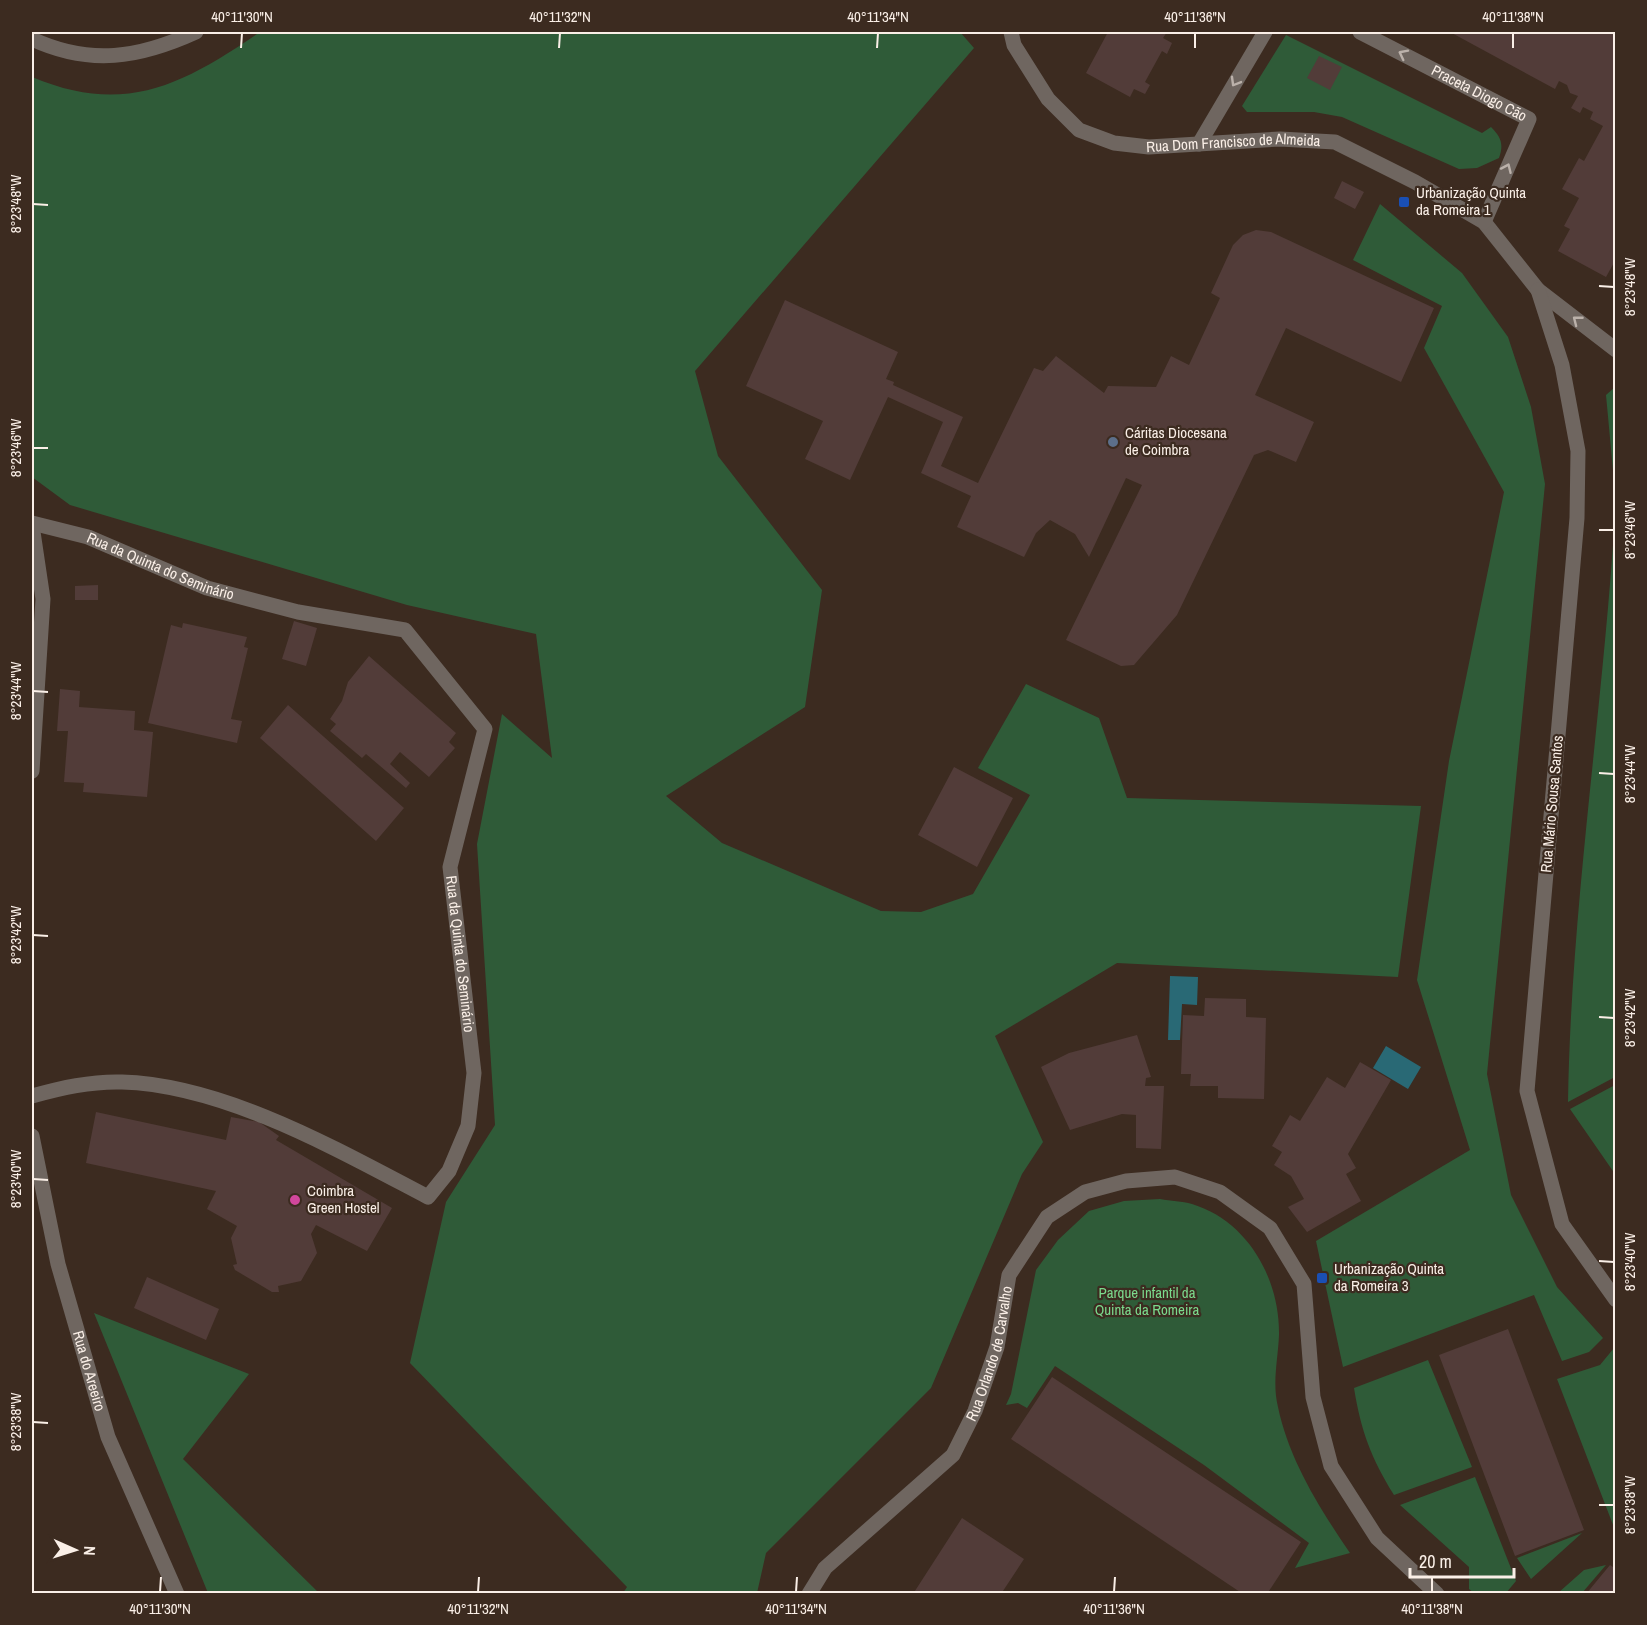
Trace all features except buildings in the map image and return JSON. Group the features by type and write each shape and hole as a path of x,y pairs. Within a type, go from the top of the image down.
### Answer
{"street":[{"path":"32,39 46,46 89,55 131,55 163,47 196,32"},
{"name":"Rua Dom Francisco de Almeida","path":"1011,32 1014,45 1048,99 1079,130 1114,143 1149,147 1280,139 1335,142 1484,222 1538,291 1616,350"},
{"path":"1199,144 1264,32"},
{"name":"Praceta Diogo Cão","path":"1360,32 1529,119 1484,222"},
{"name":"Rua Mário Sousa Santos","path":"1538,291 1562,365 1578,451 1577,518 1527,1091 1562,1224 1616,1300"},
{"path":"32,524 43,599 32,771"},
{"name":"Rua da Quinta do Seminário","path":"32,524 88,537 207,588 298,612 405,630 486,729 450,867 474,1073 468,1126 449,1171 428,1197 349,1156 239,1106 172,1090 122,1082 70,1085 32,1096"},
{"name":"Rua do Areeiro","path":"32,1136 58,1264 108,1437 177,1593"},
{"name":"Rua Orlando de Carvalho","path":"809,1593 825,1568 952,1455 975,1411 997,1347 1010,1275 1047,1217 1085,1192 1126,1181 1175,1177 1220,1192 1270,1228 1304,1284 1313,1397 1331,1466 1377,1538 1437,1593"}],"green space":[{"path":"260,32 960,32 974,48 695,371 718,456 822,590 805,707 666,796 722,843 881,911 921,912 973,894 1030,795 978,768 1026,684 1099,718 1127,798 1421,806 1398,977 1117,963 995,1036 1043,1142 1022,1174 931,1388 766,1553 757,1593 623,1593 627,1587 410,1363 446,1202 495,1125 477,844 502,714 552,758 536,634 407,605 70,505 32,477 32,77 65,88 96,94 124,94 152,89 205,67"},
{"path":"1286,35 1482,133 1491,127 1501,141 1499,158 1477,168 1459,169 1342,117 1314,112 1247,112 1242,106"},
{"path":"1380,204 1462,273 1508,337 1531,407 1545,484 1487,1074 1511,1195 1557,1287 1603,1338 1589,1352 1562,1361 1534,1295 1343,1367 1316,1241 1470,1150 1417,980 1449,761 1504,492 1424,348 1442,306 1353,260"},
{"path":"1615,387 1615,492 1606,395"},
{"path":"1615,515 1615,1077 1568,1102 1575,955"},
{"path":"1615,1085 1615,1174 1570,1109"},
{"name":"Parque infantil da Quinta da Romeira","path":"1160,1199 1192,1204 1212,1212 1244,1238 1267,1273 1278,1314 1279,1335 1275,1389 1283,1427 1307,1483 1350,1553 1295,1568 1309,1543 1204,1465 1055,1366 1027,1408 1018,1403 1006,1405 1011,1394 1036,1270 1058,1240 1089,1211 1124,1201"},
{"path":"94,1313 249,1374 183,1459 319,1593 208,1593"},
{"path":"1614,1348 1616,1349 1615,1530 1557,1379 1600,1365"},
{"path":"1428,1360 1472,1467 1394,1495 1368,1444 1354,1388"},
{"path":"1475,1477 1516,1581 1506,1593 1474,1593 1469,1589 1469,1567 1400,1505"},
{"path":"1582,1533 1531,1579 1517,1558"},
{"path":"1606,1565 1582,1593 1558,1593 1584,1570"}],"water":[{"path":"1170,976 1198,977 1197,1005 1182,1004 1180,1040 1168,1040"},
{"path":"1386,1046 1421,1067 1408,1089 1373,1068"}],"place":[{"name":"Urbanização Quinta da Romeira 1","path":"1404,202"},
{"name":"Cáritas Diocesana de Coimbra","path":"1113,442"},
{"name":"Coimbra Green Hostel","path":"295,1200"},
{"name":"Urbanização Quinta da Romeira 3","path":"1322,1278"}]}
